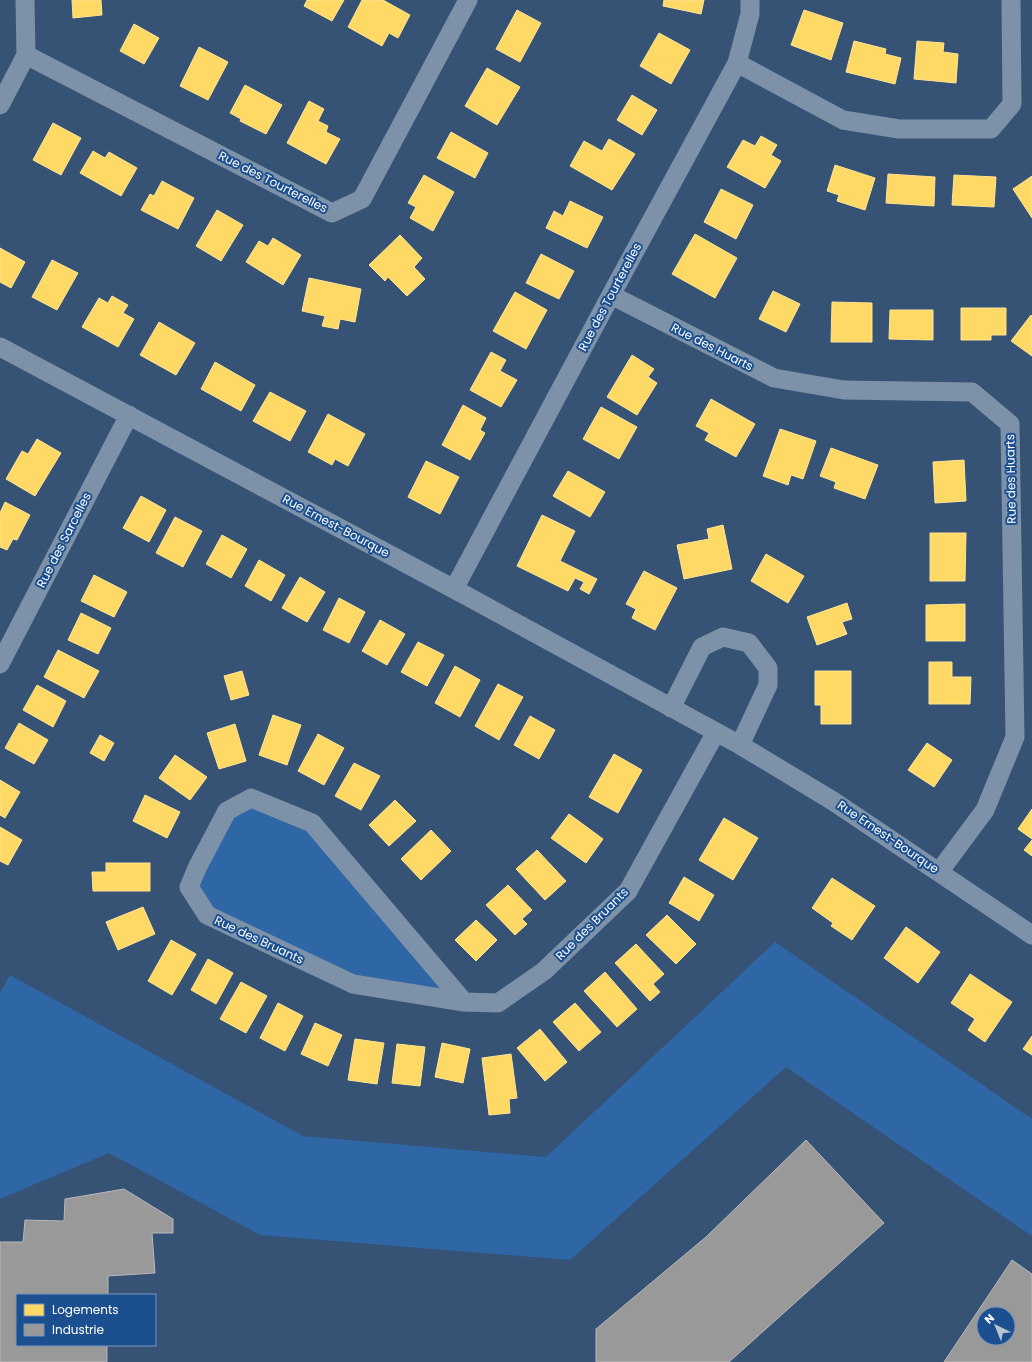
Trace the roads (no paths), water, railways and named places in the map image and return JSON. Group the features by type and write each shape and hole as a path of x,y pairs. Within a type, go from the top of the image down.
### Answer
{"street":[{"path":"0,105 26,55 25,0"},
{"name":"Rue des Tourterelles","path":"26,55 332,213 362,199 468,0"},
{"name":"Rue des Tourterelles","path":"454,589 737,63 750,14 750,0"},
{"path":"737,63 843,120 899,129 991,129 1012,104 1011,0"},
{"name":"Rue des Huarts","path":"611,295 774,378 844,390 972,392 1010,424 1015,737 984,810 939,872"},
{"name":"Rue Ernest-Bourque","path":"0,347 454,589 716,732 833,801 1032,935"},
{"name":"Rue des Sarcelles","path":"0,664 129,415"},
{"path":"671,708 702,647 722,637 749,643 768,668 768,685 740,746"},
{"name":"Rue des Bruants","path":"464,1002 312,822 251,798 227,811 198,866 189,887 207,915 353,984 464,1002 498,1003 544,971 628,891 716,732"}]}
